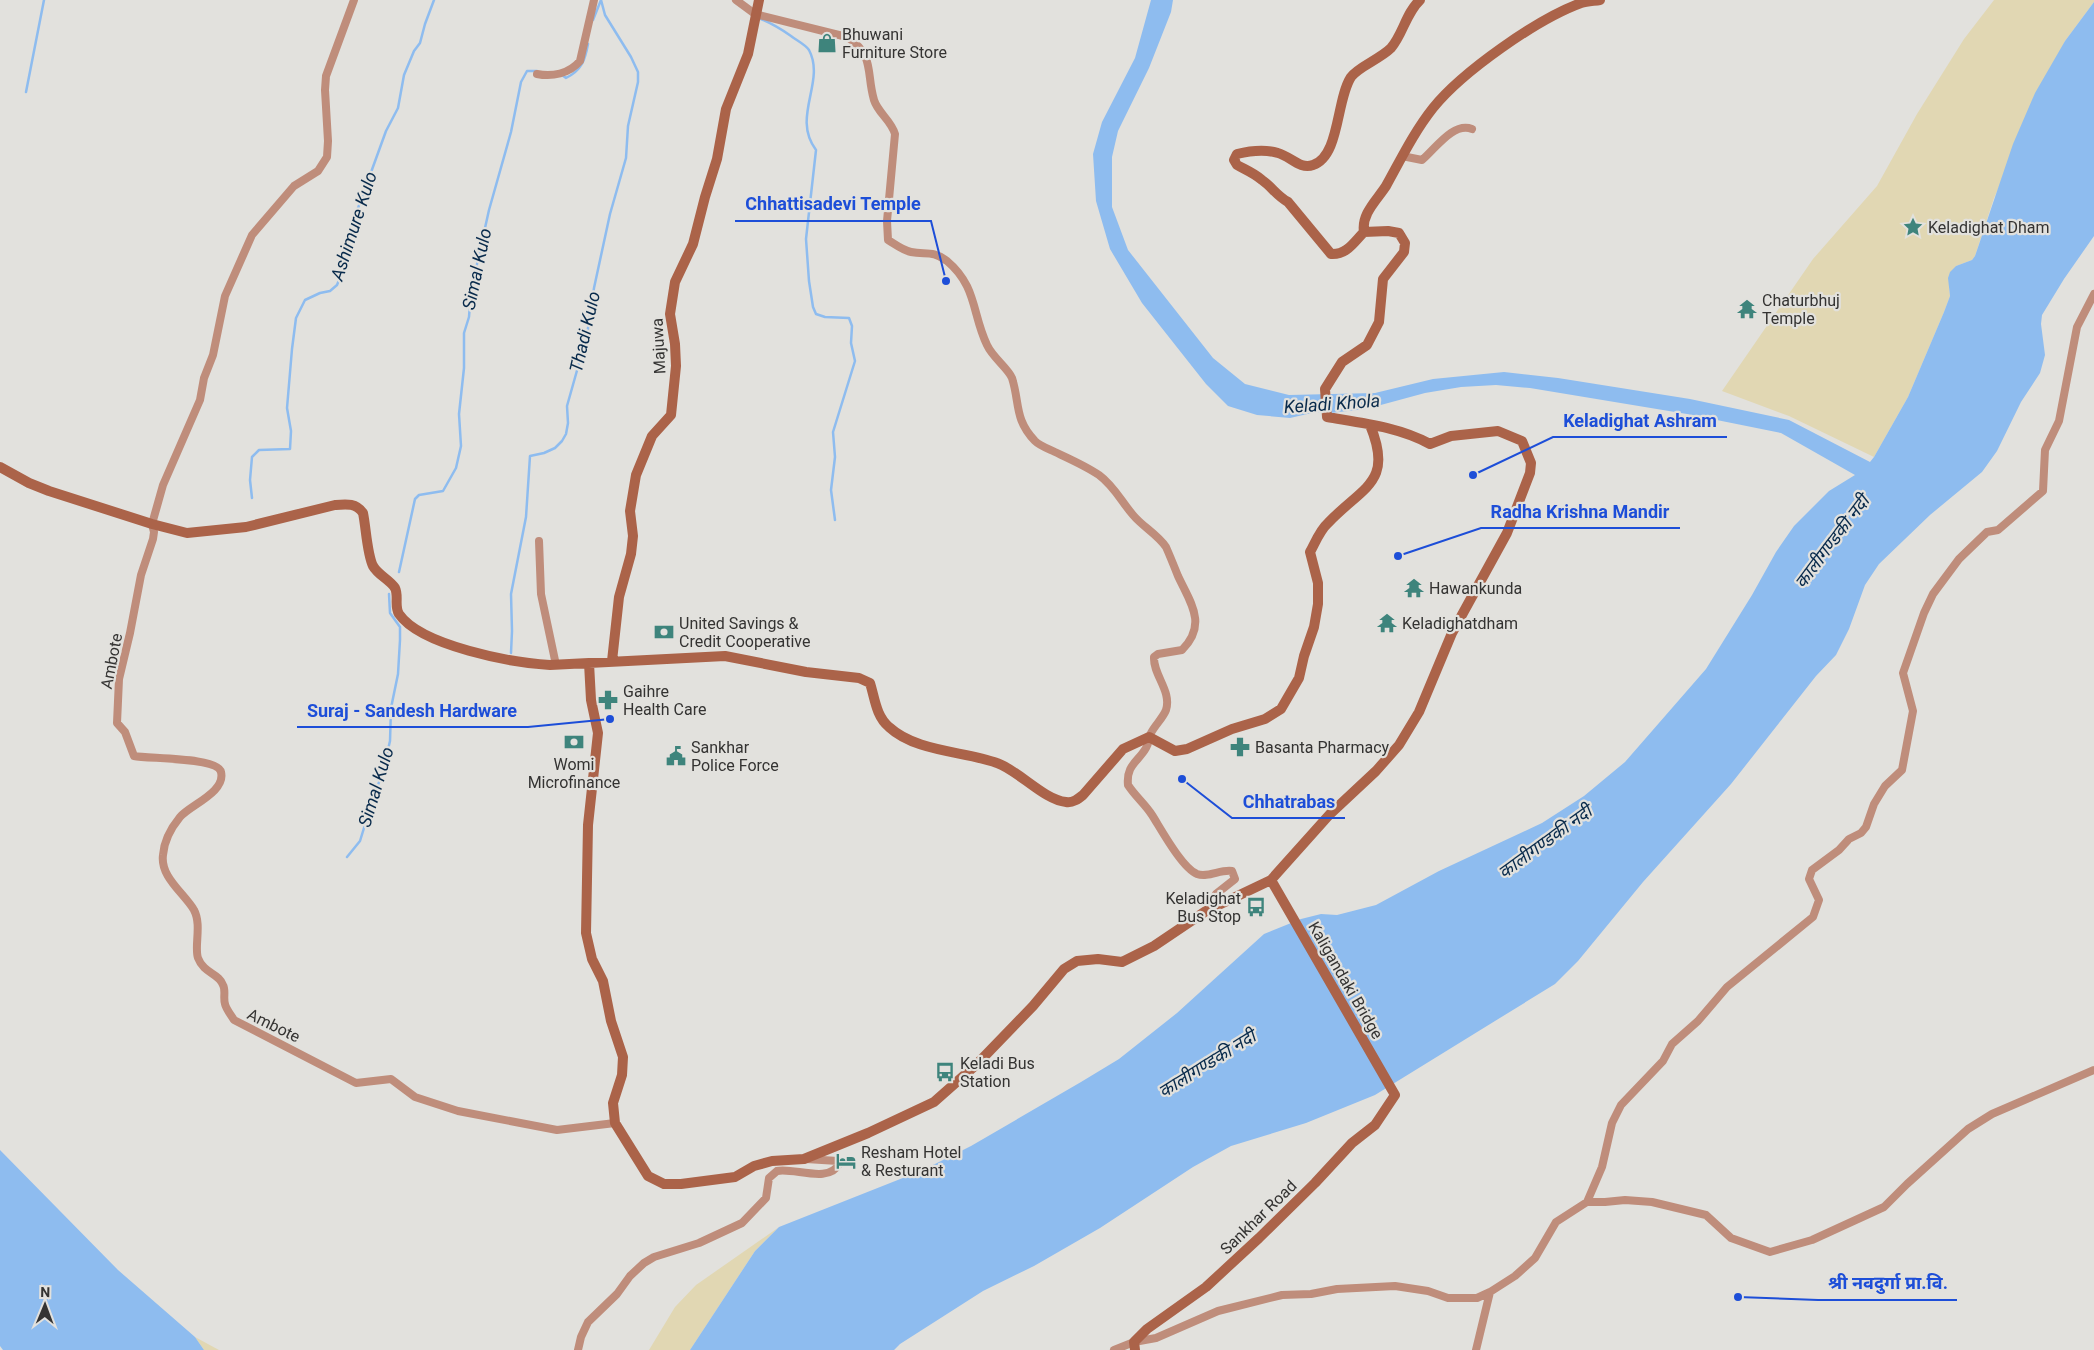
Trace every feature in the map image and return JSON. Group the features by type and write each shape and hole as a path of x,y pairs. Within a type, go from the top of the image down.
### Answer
{"street":[{"path":"152,524 163,485 200,400 204,378 213,355 225,296 252,235 294,186 318,171 327,157 326,76 354,0"},
{"path":"537,74 552,76 575,67 580,60 594,0"},
{"path":"736,0 755,14 847,36 859,44 870,68 874,100 890,121 894,134 887,221 888,240 912,252 926,252 939,256 951,265 966,281 987,345 1011,377 1017,408 1023,424 1036,442 1098,475 1113,487 1133,515 1166,546 1193,607 1193,636 1182,650 1158,654 1154,657 1153,666 1165,692 1166,708 1149,737 1147,747 1134,761 1129,772 1128,785 1152,815 1169,844 1192,870 1197,874 1204,875 1228,870 1232,871 1235,875 1235,879 1216,894 1206,911"},
{"name":"Majuwa","path":"612,662 619,597 631,554 633,536 630,511 636,475 652,436 671,415 676,366 675,344 670,314 675,282 693,244 717,159 726,109 748,54 758,0"},
{"path":"804,1159 868,1133 934,1102 977,1064 1033,1006 1064,969 1078,961 1084,960 1122,962 1154,946 1206,911 1271,880 1330,814 1376,771 1399,746 1419,712 1452,633 1507,533 1530,473 1531,463 1522,441 1498,431 1451,436 1430,444 1414,435 1327,416 1325,389 1342,362 1367,345 1379,322 1383,279 1404,252 1405,243 1399,233 1388,231 1364,232 1346,252 1331,254 1288,202 1279,197 1252,172 1237,165 1235,157 1237,154 1271,151 1301,165 1308,166 1314,165 1323,158 1330,150 1339,112 1351,77 1390,49 1411,11 1420,0"},
{"path":"1364,232 1363,222 1402,156 1434,108 1461,79 1534,26 1582,3 1600,0"},
{"path":"1402,156 1422,160 1453,132 1466,127 1472,130"},
{"path":"1588,1202 1602,1167 1612,1123 1621,1105 1662,1061 1672,1044 1698,1021 1727,987 1813,917 1819,900 1809,879 1812,870 1840,850 1849,839 1866,828 1874,804 1885,786 1902,770 1912,711 1903,672 1924,614 1933,594 1959,559 1987,532 1998,530 2043,491 2045,450 2059,421 2077,327 2094,294"},
{"path":"1149,737 1175,751 1187,749 1232,729 1265,719 1281,709 1299,678 1314,627 1318,604 1318,583 1310,552 1326,524 1362,493 1377,474 1379,456 1377,442 1370,425"},
{"path":"0,467 29,483 49,491 152,524 187,533 257,525 335,505 350,504 359,507 363,513 374,566 396,591 397,607 404,620 431,637 473,651 528,664 556,665 724,656 806,672 858,678 870,683 879,716 890,728 914,742 998,763 1050,796 1066,802 1076,801 1083,795 1123,749 1149,737"},
{"name":"Ambote","path":"152,524 154,532 141,575 119,679 117,723 126,732 134,756 212,764 219,767 221,771 221,778 214,791 181,816 172,828 162,856 164,868 195,911 199,934 197,956 203,969 219,978 224,985 224,1003 234,1020 356,1083 391,1079 416,1098 458,1111 557,1130 616,1123"},
{"path":"539,541 541,594 556,665"},
{"path":"578,1350 581,1337 588,1322 617,1294 630,1276 644,1263 654,1257 699,1243 742,1223 766,1198 769,1178 777,1171 792,1170 815,1175 832,1170 839,1164 838,1161 804,1159 772,1161 754,1166 735,1177 681,1184 664,1184 648,1176 616,1123 613,1103 622,1075 623,1057 611,1020 603,981 592,959 586,933 588,825 598,733 591,700 589,663"},
{"name":"Kaligandaki Bridge","path":"1271,880 1395,1095"},
{"path":"1114,1350 1135,1346 1218,1311 1282,1295 1310,1294 1337,1289 1395,1286 1428,1291 1448,1298 1477,1298 1515,1276 1536,1258 1556,1222 1588,1202 1625,1200 1652,1202 1706,1215 1731,1238 1770,1252 1812,1240 1884,1207 1968,1129 1992,1114 2018,1101 2046,1092 2094,1070"},
{"name":"Sankhar Road","path":"1135,1346 1147,1328 1206,1287 1259,1238 1315,1183 1352,1143 1375,1125 1395,1095"},
{"path":"1476,1350 1490,1292"}],"sand":[{"name":"Keladighat Dham","path":"1994,0 2094,0 2094,2 2065,41 1994,198 1975,256 1972,260 1956,266 1949,287 1950,296 1908,397 1874,457 1789,416 1722,391 1813,259 1877,186 1917,114 1964,39"},
{"path":"779,1227 755,1251 690,1350 649,1350 675,1307 696,1285"},
{"path":"195,1337 219,1350 204,1350"}],"water":[{"path":"1151,0 1173,0 1171,12 1149,68 1118,131 1112,157 1112,207 1128,250 1213,358 1245,384 1289,395 1375,393 1433,379 1504,372 1558,378 1690,399 1789,420 1870,462 1908,397 1944,312 1950,296 1948,278 1950,272 1956,266 1972,260 1975,256 2013,144 2035,93 2065,41 2094,2 2094,236 2042,315 2041,324 2045,355 2040,373 2021,402 1997,451 1982,472 1930,515 1879,564 1865,585 1849,629 1836,655 1816,676 1731,784 1643,882 1578,961 1555,984 1375,1095 1306,1123 1231,1146 1193,1167 1100,1228 1034,1266 983,1291 900,1344 894,1350 690,1350 755,1251 779,1227 923,1170 971,1146 1081,1082 1119,1059 1177,1013 1264,934 1301,919 1321,914 1337,915 1376,905 1439,871 1542,823 1584,796 1625,762 1706,669 1776,552 1794,526 1829,491 1855,475 1781,433 1687,414 1530,388 1496,385 1461,387 1425,393 1366,409 1330,413 1316,412 1290,418 1257,415 1228,406 1206,384 1142,303 1110,249 1096,201 1093,154 1102,122 1135,58"},
{"path":"0,1150 118,1270 195,1337 204,1350 3,1350 0,1346"}],"waterway":[{"path":"26,92 44,0"},
{"name":"Ashimure Kulo","path":"252,498 250,480 252,457 259,450 290,449 291,431 287,408 296,318 305,300 320,293 330,291 337,285 341,275 345,244 386,131 398,108 404,75 414,51 420,43 434,0"},
{"name":"Simal Kulo","path":"593,20 601,0"},
{"name":"Thadi Kulo","path":"511,653 511,594 526,517 530,456 555,448 566,434 568,423 567,406 587,335 594,288 610,214 626,158 628,126 638,82 638,72 605,15 601,0"},
{"path":"761,19 806,46 813,62 814,74 807,112 809,138 816,150 806,239 809,281 816,314 825,317 849,318 852,326 851,343 855,361 833,432 835,457 831,490 835,520"},
{"name":"Simal Kulo","path":"562,75 566,78 576,72 584,60 588,44"},
{"name":"Simal Kulo","path":"399,572 415,499 419,495 443,491 456,468 461,446 459,414 464,368 464,333 469,317 471,291 489,210 511,132 521,82 527,71 537,71"},
{"name":"Simal Kulo","path":"347,857 360,841 382,775 390,741 391,708 398,674 400,627 390,613 389,594"}],"place":[{"name":"Bhuwani Furniture Store","path":"827,43"},
{"name":"Keladighat Dham","path":"1913,227"},
{"name":"Chhattisadevi Temple","path":"946,281"},
{"name":"Chaturbhuj Temple","path":"1747,309"},
{"name":"Keladighat Ashram","path":"1473,475"},
{"name":"Radha Krishna Mandir","path":"1398,556"},
{"name":"Hawankunda","path":"1414,588"},
{"name":"Keladighatdham","path":"1387,623"},
{"name":"United Savings & Credit Cooperative","path":"664,632"},
{"name":"Gaihre Health Care","path":"608,700"},
{"name":"Suraj - Sandesh Hardware","path":"610,719"},
{"name":"Womi Microfinance","path":"574,742"},
{"name":"Basanta Pharmacy","path":"1240,747"},
{"name":"Sankhar Police Force","path":"676,756"},
{"name":"Chhatrabas","path":"1182,779"},
{"name":"Keladighat Bus Stop","path":"1256,907"},
{"name":"Keladi Bus Station","path":"945,1072"},
{"name":"Resham Hotel & Resturant","path":"846,1161"},
{"name":"श्री नवदुर्गा प्रा.वि.","path":"1738,1297"}],"water label":[{"name":"Keladi Khola","path":"1332,404"},
{"name":"कालीगण्डकी नदी","path":"1832,542"},
{"name":"कालीगण्डकी नदी","path":"1545,842"},
{"name":"कालीगण्डकी नदी","path":"1207,1064"}]}
